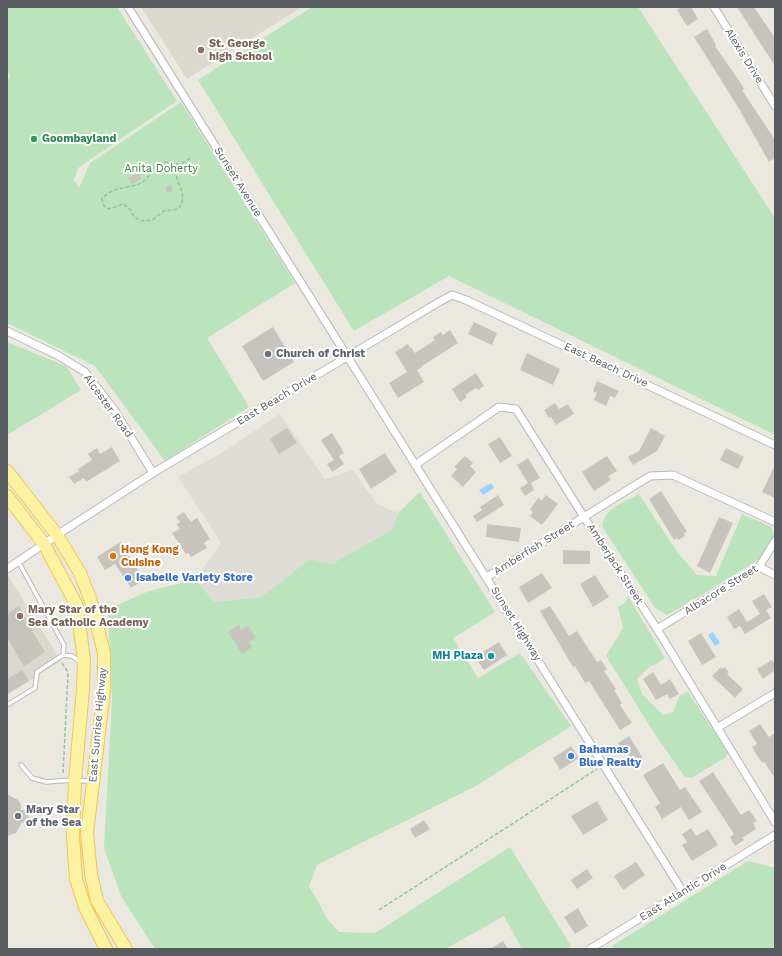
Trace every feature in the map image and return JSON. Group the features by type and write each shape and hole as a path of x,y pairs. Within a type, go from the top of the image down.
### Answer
{"main road":[{"name":"East Sunrise Highway","path":"7,471 57,535 80,573 91,601 104,653 104,690 87,833 91,874 98,901 126,949"},
{"name":"East Sunrise Highway","path":"7,496 44,544 77,606 84,664 75,780 73,836 76,879 85,907 106,949"}],"street":[{"name":"Sunset Avenue","path":"128,7 348,356"},
{"name":"Alexis Drive","path":"714,7 775,106"},
{"name":"East Beach Drive","path":"7,569 153,473 452,295 466,300 775,445"},
{"name":"Alcester Road","path":"7,331 59,356 85,372 115,411 153,473"},
{"name":"Sunset Highway","path":"348,356 683,892"},
{"name":"Amberjack Street","path":"415,465 499,407 516,409 657,629 775,822"},
{"name":"Amberfish Street","path":"487,577 650,476 673,475 775,522"},
{"name":"Albacore Street","path":"657,629 759,567 775,541"},
{"path":"759,567 775,575"},
{"path":"718,728 775,693"},
{"name":"East Atlantic Drive","path":"590,949 775,834"}],"lane":[{"path":"18,561 64,645 61,656"},
{"path":"7,705 35,688 37,672 61,656 72,656 84,664"},
{"path":"21,764 32,778 46,782 75,780 93,782"}],"path":[{"path":"180,165 167,162 160,163 154,168 149,177 140,184 116,188 107,193 102,199 104,206 109,209 123,204 131,210 134,217 141,221 152,220 164,211 178,209 182,205 184,196 176,178 177,169 180,165 192,157"},
{"path":"61,656 68,672 63,781"},
{"path":"379,910 603,764"}],"shaded area":[{"name":"St. George high School","path":"141,7 302,7 187,79"},
{"path":"280,414 325,479 353,470 377,504 398,513 393,529 332,564 310,559 261,597 215,602 195,580 221,543 178,477 223,452"},
{"name":"Mary Star of the Sea Catholic Academy","path":"7,574 61,661 7,695"}],"green space":[{"name":"Anita Doherty","path":"7,7 117,7 177,101 78,168 74,180 79,188 90,163 181,102 295,283 207,338 249,407 165,461 95,366 7,323 7,80 11,77 7,71"},
{"path":"312,7 638,7 775,218 775,435 449,276 354,331 198,80"},
{"path":"7,342 66,366 81,390 7,435"},
{"path":"420,492 495,612 453,638 478,678 520,653 571,726 474,787 317,865 309,886 328,920 339,932 375,933 510,847 571,946 567,949 522,949 504,916 445,949 155,949 121,896 104,848 112,699 108,609 149,591 195,580 215,602 261,597 310,559 332,564 393,529 398,513"},
{"path":"639,494 678,553 697,575 716,576 742,514 771,527 775,538 758,560 667,615 655,608 602,526 611,510"},
{"path":"628,596 665,658 657,664 650,666 637,679 642,694 663,715 673,712 680,695 688,692 728,753 725,758 691,778 684,776 653,731 606,656 623,628 618,607 625,603"},
{"path":"748,861 775,868 775,949 614,949 612,946"}],"water":[{"path":"491,483 494,488 483,495 479,490"},
{"path":"713,632 720,643 715,646 708,635"}],"building":[{"path":"682,7 691,7 698,19 687,26 677,10"},
{"path":"737,7 754,7 775,38 775,66"},
{"path":"707,29 716,45 715,46 740,82 744,89 742,90 775,140 775,158 769,162 738,107 694,37"},
{"path":"138,173 141,179 132,184 128,178"},
{"path":"169,185 173,189 169,193 165,189"},
{"path":"474,322 497,333 492,345 468,334"},
{"name":"Church of Christ","path":"273,327 294,362 263,381 242,346"},
{"path":"450,330 458,343 417,370 424,382 398,398 389,383 407,372 395,352 408,344 415,353 435,340 433,337 441,332 443,335"},
{"path":"527,353 560,369 553,385 520,370"},
{"path":"476,373 484,386 478,390 476,388 465,395 467,397 460,402 452,389"},
{"path":"597,381 619,391 615,398 610,396 606,406 594,400 597,393 593,391"},
{"path":"555,403 559,409 568,404 574,414 556,425 544,410"},
{"path":"287,428 297,443 279,454 270,439"},
{"path":"651,428 665,436 657,451 633,465 628,457 639,451"},
{"path":"332,433 344,453 339,456 344,464 332,472 327,464 334,460 321,440"},
{"path":"500,437 512,456 500,463 488,444"},
{"path":"112,447 120,461 86,482 84,478 74,484 69,477 92,460 88,454 97,448 100,454"},
{"path":"726,448 744,457 738,469 720,460"},
{"path":"385,453 397,472 371,489 359,469"},
{"path":"465,456 473,463 470,466 476,472 463,487 451,476 457,469 454,467"},
{"path":"607,456 617,471 608,476 611,480 594,491 582,472"},
{"path":"528,458 540,478 531,483 534,490 525,496 520,488 528,483 517,465"},
{"path":"775,465 775,498 762,492"},
{"path":"661,491 687,532 684,533 685,536 678,540 677,538 674,540 649,499"},
{"path":"498,495 504,505 477,522 473,516 482,510 480,507"},
{"path":"546,495 558,504 542,525 530,516 533,512 530,509 539,497 541,501"},
{"path":"184,512 191,522 197,518 210,539 204,543 207,548 191,557 188,553 186,554 172,533 180,529 177,524 180,522 176,517"},
{"path":"719,517 733,523 710,573 697,566"},
{"path":"487,524 521,528 519,542 486,537"},
{"path":"120,542 144,580 131,588 115,564 105,570 97,557"},
{"path":"563,550 590,551 590,564 563,564"},
{"path":"542,573 552,588 528,603 519,587"},
{"path":"595,575 609,597 593,607 580,584"},
{"path":"764,594 772,607 766,610 771,618 745,634 740,626 734,629 727,617 739,609 747,622 760,614 752,601"},
{"path":"19,606 45,652 24,666 7,638 7,614"},
{"path":"550,606 569,636 577,631 597,662 601,660 607,669 604,671 616,689 614,690 622,703 620,705 632,723 620,730 589,681 585,683 575,666 573,667 540,611"},
{"path":"239,625 241,630 248,626 256,638 249,642 252,647 242,654 228,632"},
{"path":"701,633 716,657 702,665 688,641"},
{"name":"MH Plaza","path":"499,642 507,655 484,670 475,657"},
{"path":"772,660 775,665 775,670 763,679 757,669"},
{"path":"721,667 723,669 724,667 729,672 727,674 743,689 735,698 712,676"},
{"path":"22,670 29,681 7,694 7,679"},
{"path":"653,672 661,685 670,679 679,694 670,699 667,694 656,700 643,679"},
{"path":"760,724 769,737 775,733 775,778 764,762 762,763 752,747 757,744 749,731"},
{"path":"629,736 644,760 632,767 629,761 631,759 625,748 622,750 618,743"},
{"path":"571,746 579,758 560,770 553,758"},
{"path":"663,763 680,790 685,787 702,812 689,820 681,807 662,819 655,807 660,803 643,775"},
{"path":"713,772 741,815 749,810 757,821 753,823 756,829 742,838 744,840 735,846 730,837 734,834 699,781"},
{"name":"Mary Star of the Sea","path":"7,794 18,800 21,805 21,810 29,810 28,823 22,822 16,833 7,836"},
{"path":"597,801 608,820 583,835 571,816"},
{"path":"424,820 430,829 415,838 410,829"},
{"path":"691,828 696,836 708,829 718,845 692,861 682,845 687,842 682,834"},
{"path":"636,862 645,875 623,890 614,876"},
{"path":"587,869 593,878 577,889 571,880"},
{"path":"578,908 588,926 575,934 564,917"},
{"path":"503,941 508,949 490,949"}],"place":[{"name":"St. George high School","path":"201,50"},
{"name":"Goombayland","path":"34,139"},
{"name":"Church of Christ","path":"268,354"},
{"name":"Hong Kong Cuisine","path":"113,556"},
{"name":"Isabelle Variety Store","path":"128,578"},
{"name":"Mary Star of the Sea Catholic Academy","path":"20,616"},
{"name":"MH Plaza","path":"491,656"},
{"name":"Bahamas Blue Realty","path":"571,756"},
{"name":"Mary Star of the Sea","path":"18,816"}]}
